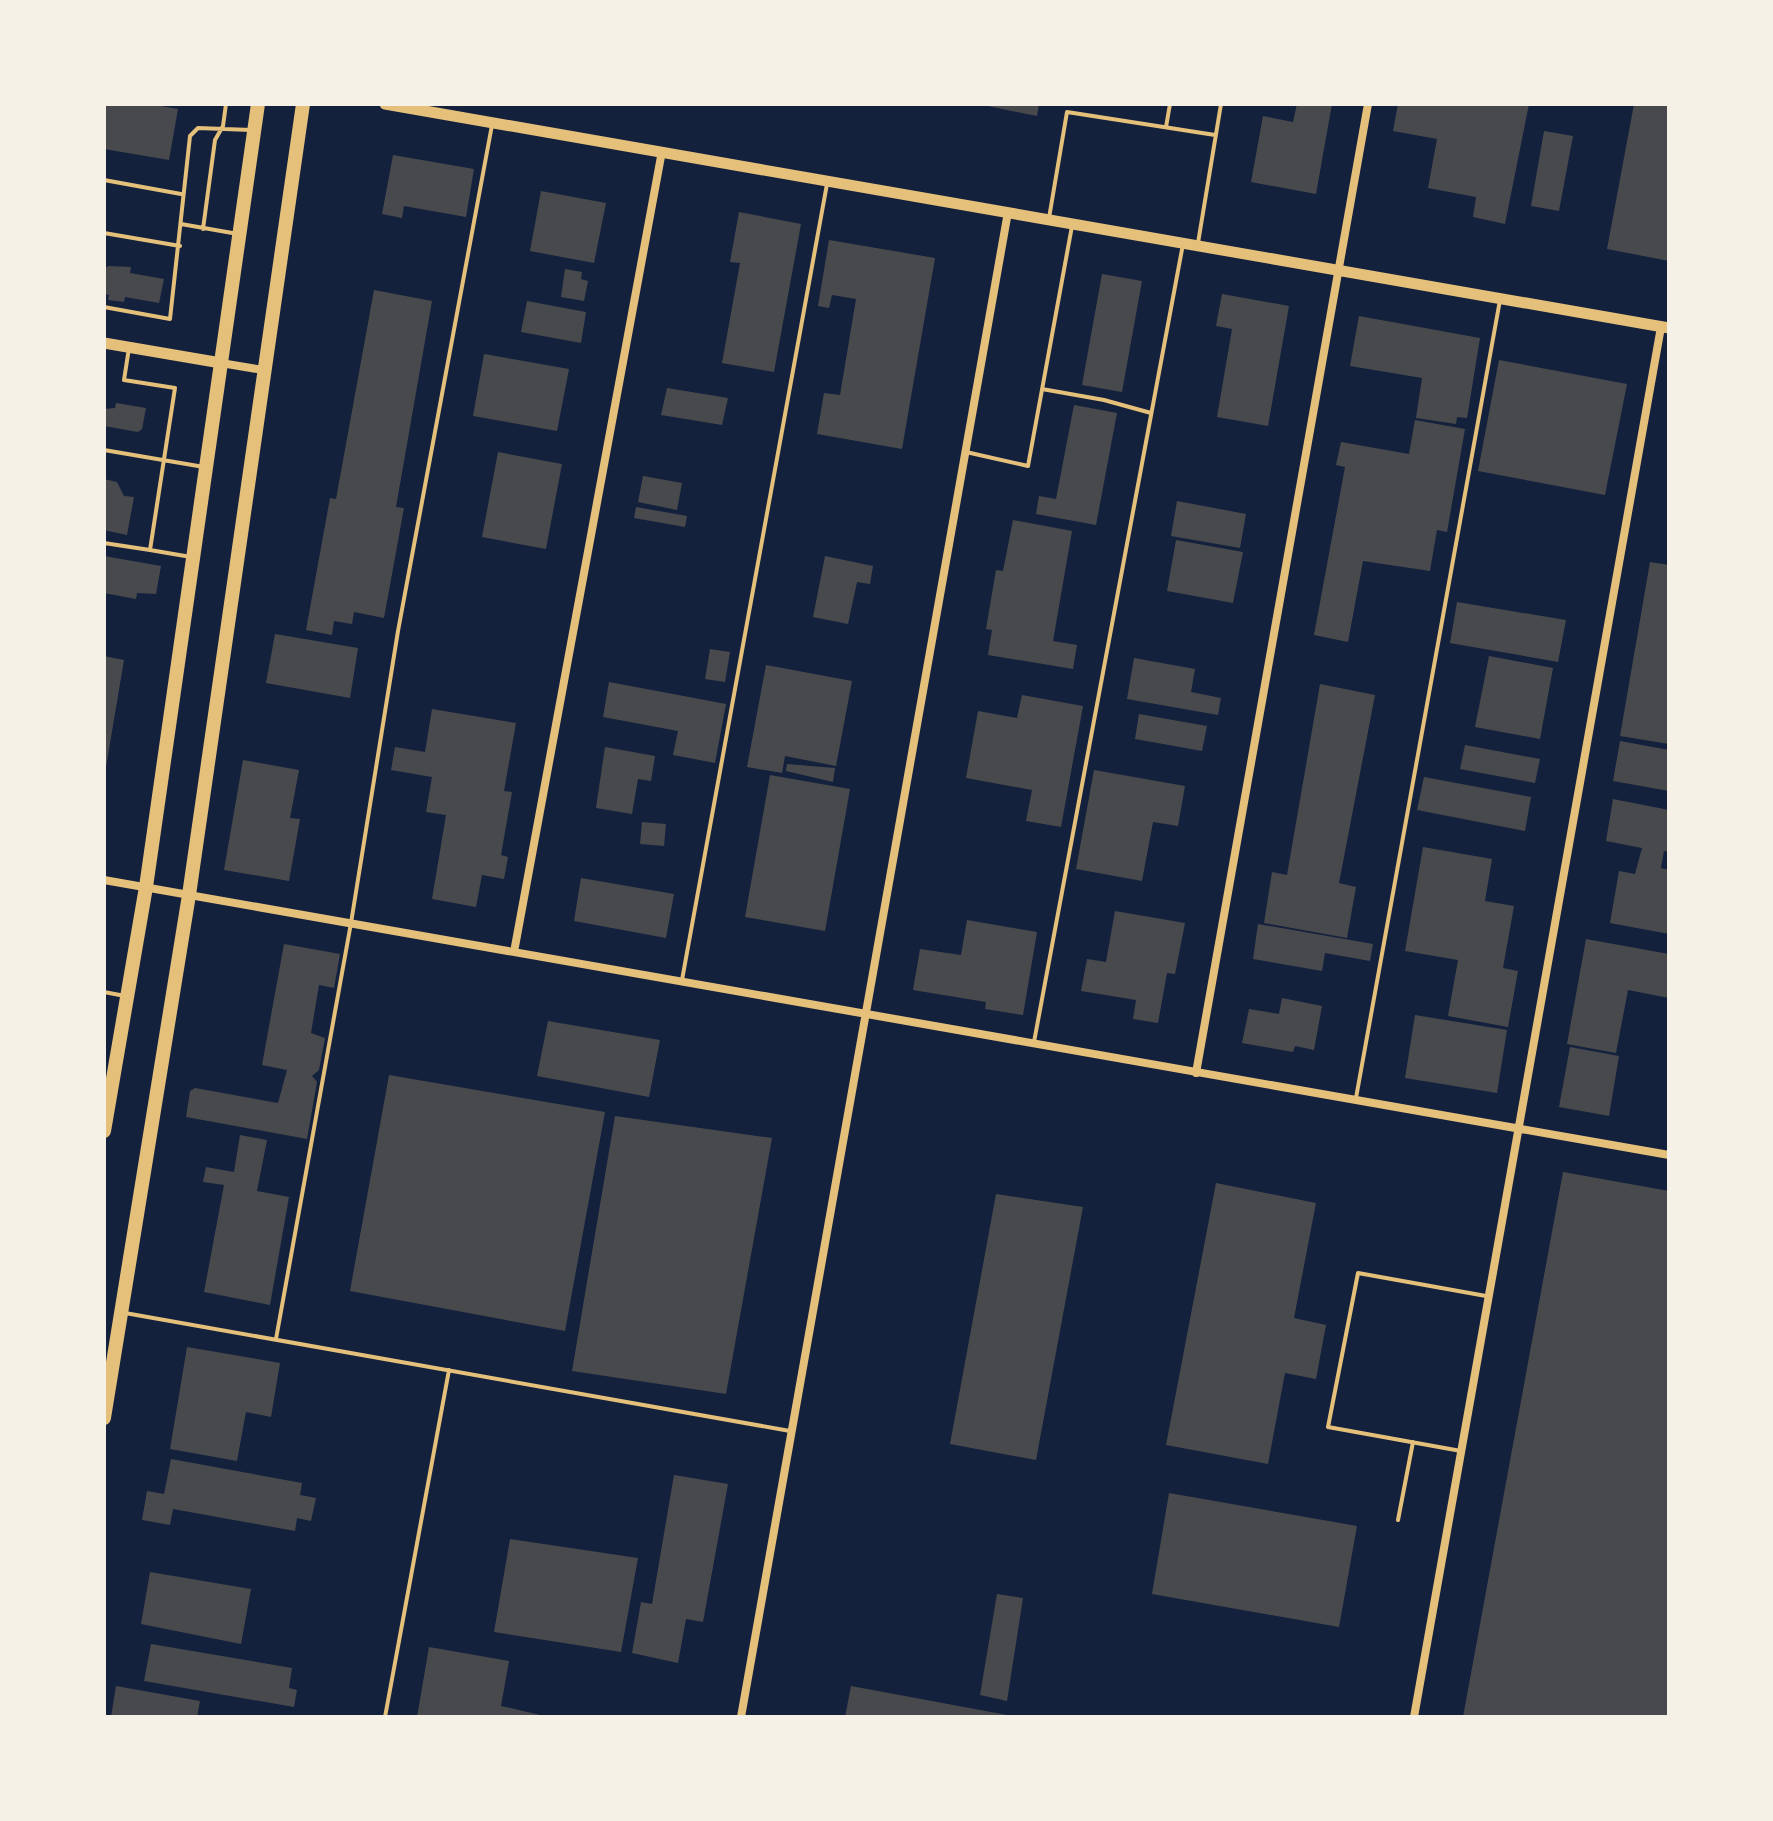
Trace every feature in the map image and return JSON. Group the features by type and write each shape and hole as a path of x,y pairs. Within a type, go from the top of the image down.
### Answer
{"highway":[{"path":"104,1131 146,887 258,104"},
{"path":"104,1418 189,895 303,104"}],"street":[{"path":"385,104 1665,327 1414,1717"},
{"path":"1196,1073 1368,104"},
{"path":"514,952 662,151"},
{"path":"741,1717 1008,212"},
{"path":"104,343 263,370"},
{"path":"104,880 1669,1155"}],"lane":[{"path":"203,229 215,140 223,126 226,104"},
{"path":"1166,127 1170,104"},
{"path":"1197,246 1221,104"},
{"path":"1049,220 1067,112 1215,135"},
{"path":"276,1339 351,923 398,631 493,122"},
{"path":"104,307 170,319 180,246 181,194 190,136 198,128 223,126 254,130"},
{"path":"104,180 181,194"},
{"path":"682,980 828,181"},
{"path":"181,224 238,234"},
{"path":"966,452 1028,466 1072,224"},
{"path":"104,233 180,246"},
{"path":"1033,1044 1183,243"},
{"path":"1355,1101 1500,299"},
{"path":"129,347 124,380 175,388 150,550"},
{"path":"1042,389 1104,400 1151,413"},
{"path":"104,450 206,467"},
{"path":"104,543 193,557"},
{"path":"104,992 128,996"},
{"path":"1461,1451 1328,1427 1358,1273 1489,1297"},
{"path":"123,1312 791,1431"},
{"path":"385,1717 449,1370"},
{"path":"1398,1520 1413,1442"}],"building":[{"path":"104,104 150,104 178,109 169,160 104,149"},
{"path":"978,104 1039,104 1037,116"},
{"path":"1297,104 1332,104 1316,194 1251,182 1263,116 1293,122"},
{"path":"1398,104 1529,104 1505,224 1473,217 1476,197 1428,188 1437,139 1393,131"},
{"path":"1634,104 1669,104 1669,261 1607,249"},
{"path":"1544,131 1573,136 1559,211 1531,206"},
{"path":"393,155 474,169 466,217 404,206 402,218 382,214"},
{"path":"541,191 606,203 594,263 530,251"},
{"path":"739,212 801,224 774,372 722,363 740,263 730,262"},
{"path":"829,240 935,258 902,449 817,434 824,393 840,395 856,299 832,295 829,308 818,306"},
{"path":"108,266 131,267 130,273 164,279 159,303 125,297 124,302 108,300 109,295 104,294 104,269"},
{"path":"565,269 582,272 581,279 588,281 584,301 561,297"},
{"path":"1102,274 1142,281 1122,392 1082,385"},
{"path":"374,290 432,301 396,507 404,508 384,618 354,612 352,624 334,621 332,635 306,630 330,498 336,499"},
{"path":"1222,294 1289,306 1268,426 1217,417 1232,329 1216,326"},
{"path":"527,301 586,312 581,343 521,332"},
{"path":"1359,316 1480,338 1467,418 1457,417 1456,424 1416,418 1422,378 1350,366"},
{"path":"484,354 569,369 557,431 473,416"},
{"path":"1499,360 1627,384 1605,495 1478,471"},
{"path":"667,388 728,398 722,425 661,415"},
{"path":"116,403 146,408 142,429 138,432 104,426 104,409 115,408"},
{"path":"1074,405 1117,413 1096,525 1036,514 1039,496 1056,499"},
{"path":"1415,420 1465,429 1447,532 1437,530 1430,571 1363,561 1348,642 1314,635 1345,467 1336,465 1341,442 1409,454"},
{"path":"498,452 562,464 546,549 482,537"},
{"path":"643,476 682,483 677,510 638,502"},
{"path":"104,479 117,482 124,496 134,497 127,535 104,530"},
{"path":"1177,501 1246,514 1240,548 1171,536"},
{"path":"636,507 687,516 685,527 634,518"},
{"path":"1013,520 1072,531 1053,641 1077,645 1073,669 988,655 992,630 986,629 996,570 1003,571"},
{"path":"1176,540 1243,552 1233,603 1167,591"},
{"path":"104,556 161,566 156,594 137,593 136,599 104,593"},
{"path":"825,556 873,566 870,584 857,582 848,624 813,617"},
{"path":"1650,562 1669,565 1669,744 1620,736"},
{"path":"1457,602 1566,620 1558,662 1450,643"},
{"path":"275,634 358,648 350,698 266,683"},
{"path":"710,649 730,652 725,682 705,679"},
{"path":"104,656 124,660 106,767 104,766"},
{"path":"1489,656 1553,668 1540,739 1475,727"},
{"path":"1134,658 1195,669 1191,692 1221,698 1218,715 1127,699"},
{"path":"766,665 852,681 836,766 785,756 782,773 747,767"},
{"path":"609,682 726,704 715,763 673,755 678,731 603,717"},
{"path":"1320,684 1375,695 1339,883 1356,887 1347,938 1264,923 1272,872 1287,875"},
{"path":"1022,695 1083,706 1061,827 1026,821 1032,790 966,778 978,711 1017,718"},
{"path":"432,709 516,723 504,791 512,792 501,855 508,857 504,879 482,875 476,907 432,899 446,815 426,812 432,777 391,770 395,747 425,752"},
{"path":"1139,714 1207,726 1202,751 1135,739"},
{"path":"1620,741 1669,750 1669,791 1613,781"},
{"path":"1465,745 1540,759 1535,783 1460,769"},
{"path":"605,747 655,756 651,781 638,779 632,814 596,808"},
{"path":"243,760 299,770 290,818 300,819 289,881 224,870"},
{"path":"787,764 835,768 833,782 786,771"},
{"path":"1094,770 1185,786 1178,826 1153,822 1142,881 1076,869"},
{"path":"770,775 850,789 825,931 745,917"},
{"path":"1424,777 1531,797 1525,831 1417,810"},
{"path":"1613,799 1669,810 1669,852 1664,851 1661,868 1669,870 1669,934 1610,923 1619,871 1635,874 1642,848 1606,841"},
{"path":"642,822 666,824 664,846 640,844"},
{"path":"1423,847 1492,859 1485,901 1514,906 1503,968 1518,971 1508,1027 1448,1016 1458,960 1405,951"},
{"path":"581,878 674,894 666,938 574,921"},
{"path":"1115,911 1185,923 1175,974 1167,973 1158,1023 1133,1019 1136,1000 1081,991 1087,959 1106,962"},
{"path":"967,920 1037,932 1023,1015 985,1009 986,1002 913,990 920,949 961,955"},
{"path":"1258,924 1373,944 1370,961 1325,953 1322,971 1253,959"},
{"path":"1586,939 1669,954 1669,998 1628,990 1616,1053 1567,1044"},
{"path":"284,944 340,954 334,988 319,985 311,1033 325,1038 319,1070 312,1076 317,1082 307,1139 186,1117 190,1091 195,1088 278,1103 287,1070 262,1065"},
{"path":"1282,998 1322,1006 1314,1050 1295,1046 1293,1052 1242,1043 1249,1009 1279,1014"},
{"path":"1415,1015 1507,1030 1497,1093 1405,1078"},
{"path":"548,1021 660,1040 649,1097 537,1076"},
{"path":"1570,1047 1619,1056 1609,1116 1559,1107"},
{"path":"389,1075 605,1112 565,1331 350,1291"},
{"path":"615,1116 772,1138 726,1394 572,1371"},
{"path":"240,1135 267,1140 257,1191 289,1197 270,1305 204,1292 224,1185 203,1182 206,1167 234,1172"},
{"path":"1563,1172 1669,1191 1669,1717 1463,1717"},
{"path":"1216,1183 1316,1203 1294,1318 1326,1325 1316,1379 1285,1373 1268,1464 1166,1445"},
{"path":"996,1194 1083,1207 1036,1460 950,1444"},
{"path":"187,1347 280,1363 271,1417 246,1412 237,1461 170,1449"},
{"path":"171,1459 302,1483 300,1495 316,1498 311,1521 297,1518 295,1531 173,1509 170,1525 142,1520 147,1491 164,1494"},
{"path":"674,1475 728,1484 703,1622 686,1619 678,1663 632,1653 641,1602 652,1604"},
{"path":"1169,1493 1357,1526 1339,1627 1152,1594"},
{"path":"510,1539 638,1558 621,1652 494,1632"},
{"path":"150,1572 251,1589 241,1644 141,1624"},
{"path":"997,1594 1023,1598 1007,1701 980,1695"},
{"path":"151,1644 292,1668 289,1688 297,1690 294,1707 144,1681"},
{"path":"429,1647 509,1661 501,1706 549,1717 417,1717"},
{"path":"116,1686 200,1701 197,1717 111,1717"},
{"path":"851,1686 1007,1715 1007,1717 845,1717"}]}
